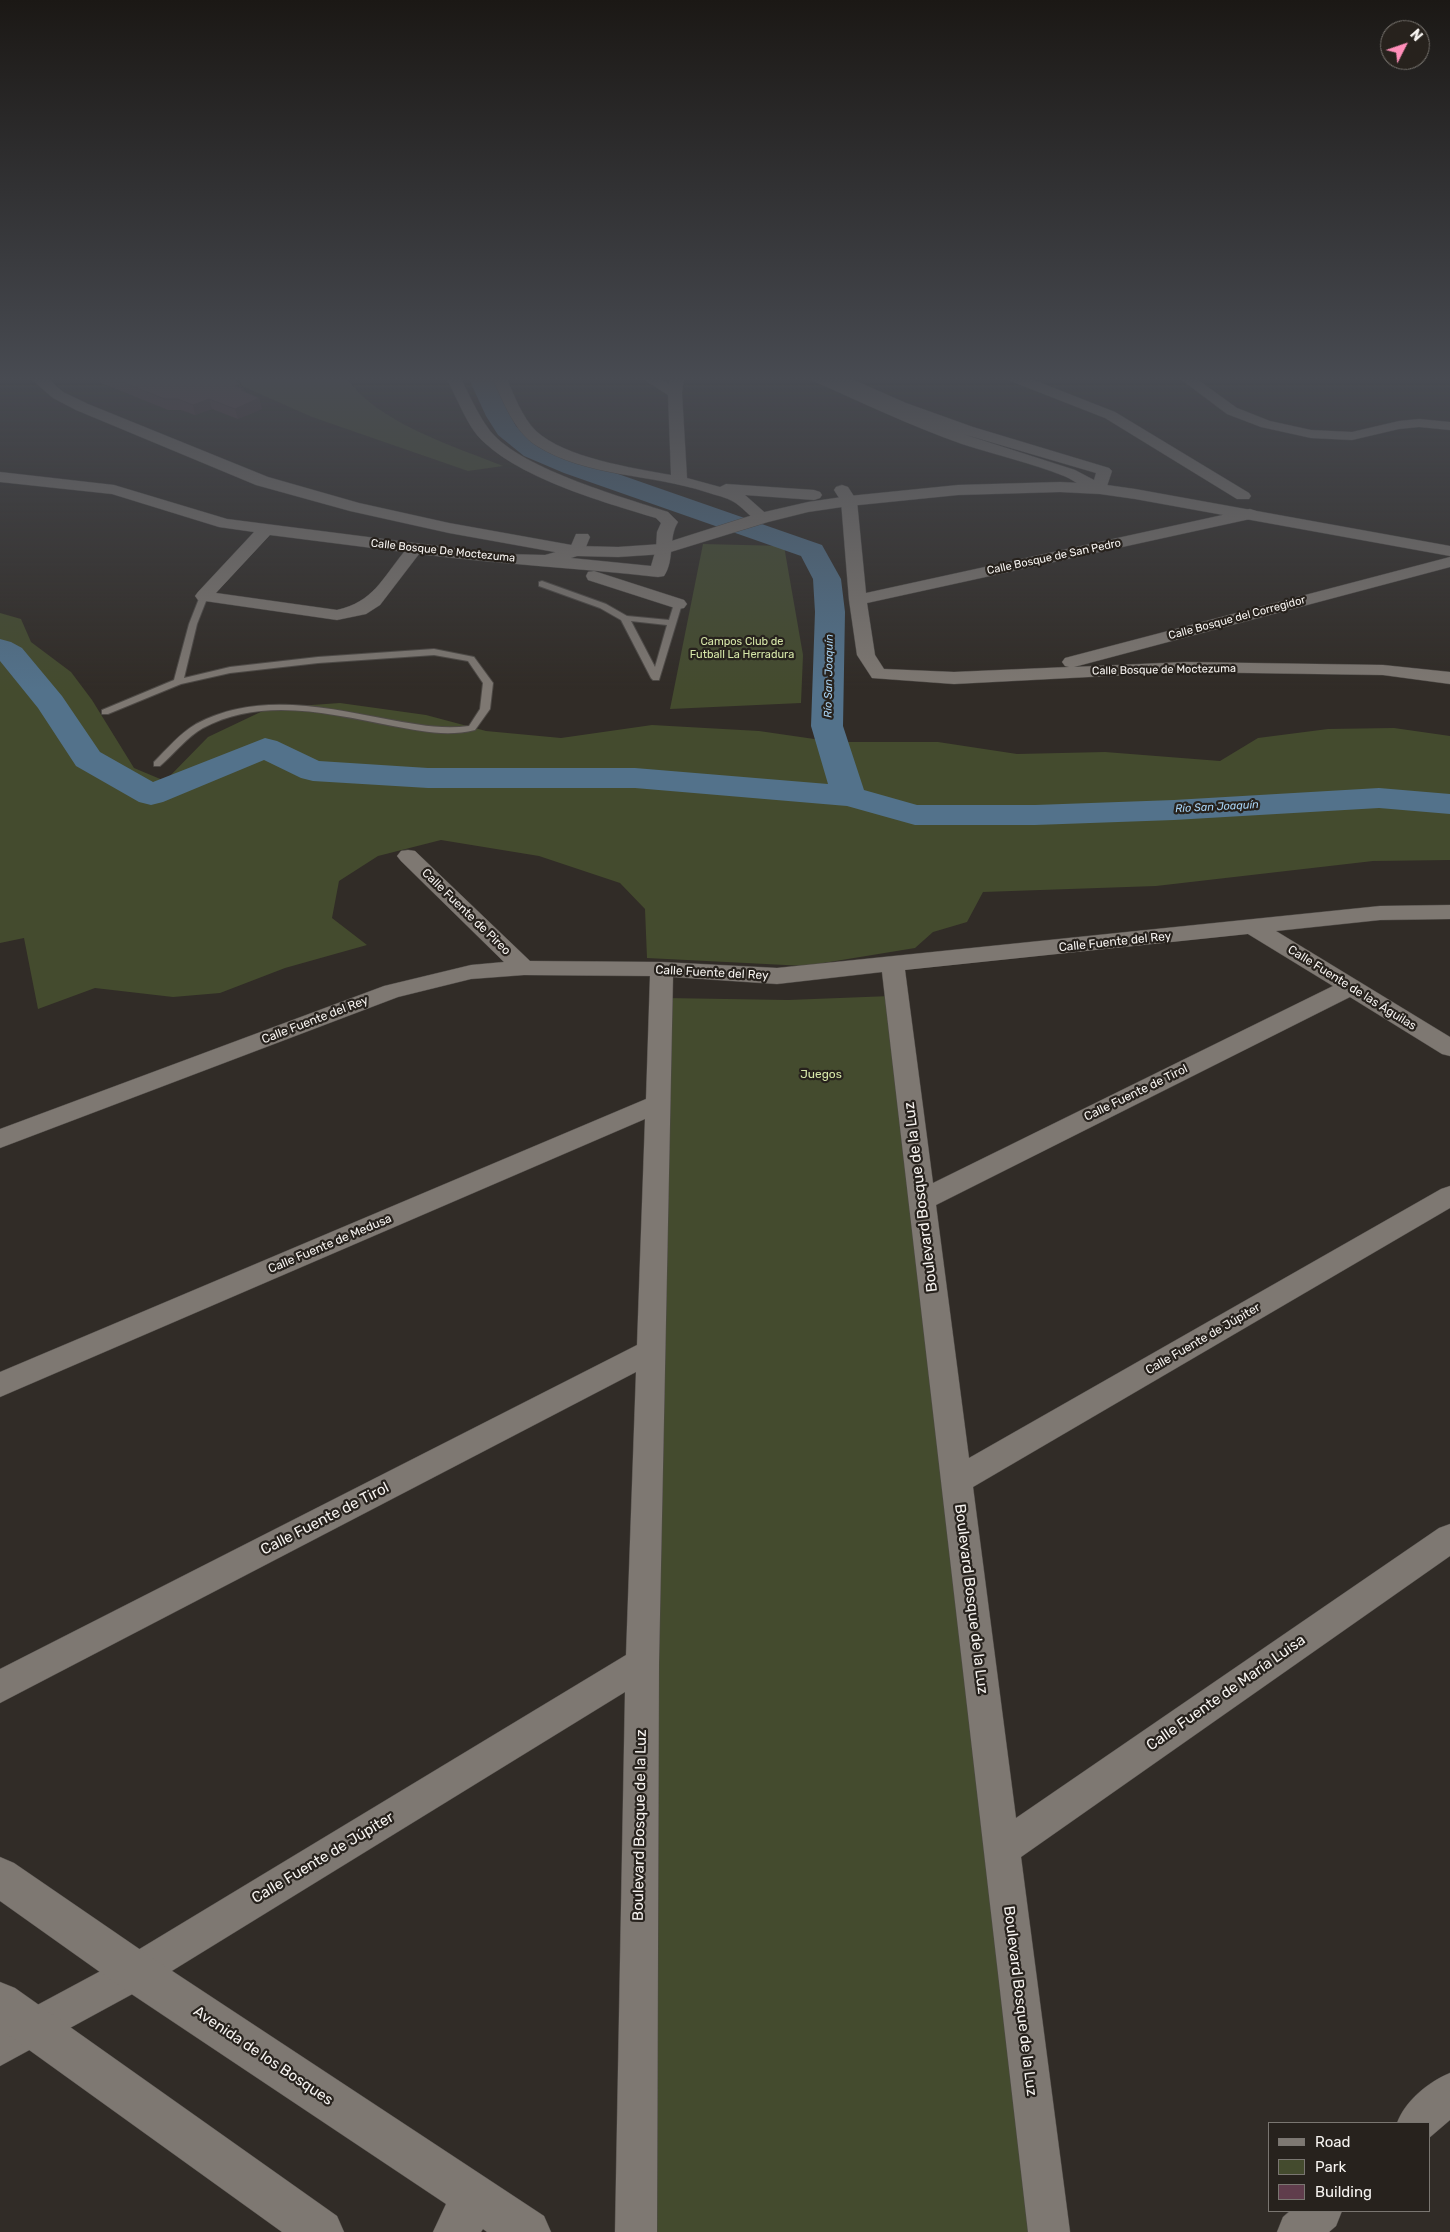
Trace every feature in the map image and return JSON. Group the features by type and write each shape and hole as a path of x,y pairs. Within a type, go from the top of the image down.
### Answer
{"main road":[{"path":"263,481 356,507 449,528 580,544 597,538 626,535"},
{"path":"305,481 458,520 618,552 664,548 702,528 814,495 845,496 1060,487 1100,489 1135,494 1450,551"},
{"path":"757,513 808,507 845,496 939,481"},
{"path":"1135,494 1138,487 1158,481"},
{"path":"1196,488 1262,500"},
{"path":"1328,512 1450,535"},
{"path":"645,532 684,524"},
{"name":"Avenida de los Bosques","path":"0,1877 136,1972 466,2214 528,2232"},
{"path":"11,2025 321,2232"}],"street":[{"name":"Calle Bosque De Moctezuma","path":"47,481 114,490 225,524 501,559 546,560 658,572"},
{"path":"565,481 601,496 662,514 670,522 665,529 664,548 659,560 658,572 678,604"},
{"path":"680,481 703,486 739,498 757,513"},
{"path":"1085,481 1100,489 1102,481"},
{"path":"1219,481 1243,496"},
{"path":"703,486 814,495"},
{"path":"845,496 858,600"},
{"name":"Calle Bosque de San Pedro","path":"858,600 1250,514"},
{"path":"204,596 266,529"},
{"path":"546,560 580,544"},
{"path":"204,596 337,615 360,610 374,601 415,548"},
{"path":"546,560 678,604"},
{"name":"Calle Bosque del Corregidor","path":"1024,674 1450,562"},
{"name":"Calle Bosque de Moctezuma","path":"858,600 866,655 878,674 954,678 1185,668 1383,670 1450,678"},
{"name":"Calle Fuente de Pireo","path":"408,856 524,968"},
{"name":"Calle Fuente del Rey","path":"0,1139 392,991 470,972 524,968 662,969 777,976 1380,914 1450,912"},
{"name":"Calle Fuente de las Águilas","path":"1255,928 1450,1048"},
{"name":"Boulevard Bosque de la Luz","path":"893,965 1049,2232"},
{"name":"Boulevard Bosque de la Luz","path":"636,2232 642,1663 662,969"},
{"name":"Calle Fuente de Tirol","path":"922,1200 1351,987"},
{"name":"Calle Fuente de Medusa","path":"0,1385 659,1103"},
{"name":"Calle Fuente de Júpiter","path":"956,1481 1450,1196"},
{"name":"Calle Fuente de Tirol","path":"0,1687 651,1351"},
{"name":"Calle Fuente de María Luisa","path":"1002,1849 1450,1538"},
{"name":"Calle Fuente de Júpiter","path":"11,2025 136,1972 642,1663"},
{"path":"1418,2122 1450,2093"},
{"path":"1298,2232 1320,2212"}],"lane":[{"path":"542,584 603,606 625,618 671,623"},
{"path":"178,682 193,624 204,596"},
{"path":"625,618 656,678 678,604"},
{"path":"105,712 178,682 230,670 318,660 434,652 471,659 488,683 485,708 472,728 444,731 299,707 266,706 230,712 199,726 158,764"}],"green space":[{"name":"Campos Club de Futball La Herradura","path":"703,544 784,546 803,655 801,703 670,709"},
{"path":"0,613 21,619 31,642 71,672 92,700 134,768 165,781 208,737 269,708 340,703 426,715 486,731 561,738 652,725 759,731 835,742 938,742 1017,754 1105,752 1220,761 1258,738 1328,729 1394,728 1450,736 1450,860 1373,861 1156,886 983,892 967,922 933,932 915,948 805,966 647,958 645,909 620,883 539,856 441,840 378,856 339,881 332,918 367,945 285,968 220,993 173,997 95,988 38,1009 24,938 0,943"},
{"name":"Juegos","path":"891,996 1039,2232 630,2232 665,998 788,1000"}],"waterway":[{"name":"Río San Joaquín","path":"612,481 812,551 827,579 830,612 827,726 849,796"},
{"path":"0,648 11,655 51,703 88,759 151,795 265,748 313,771 428,778 635,778 849,796"},
{"name":"Río San Joaquín","path":"849,796 915,815 1035,815 1174,810 1379,798 1450,804"}]}
